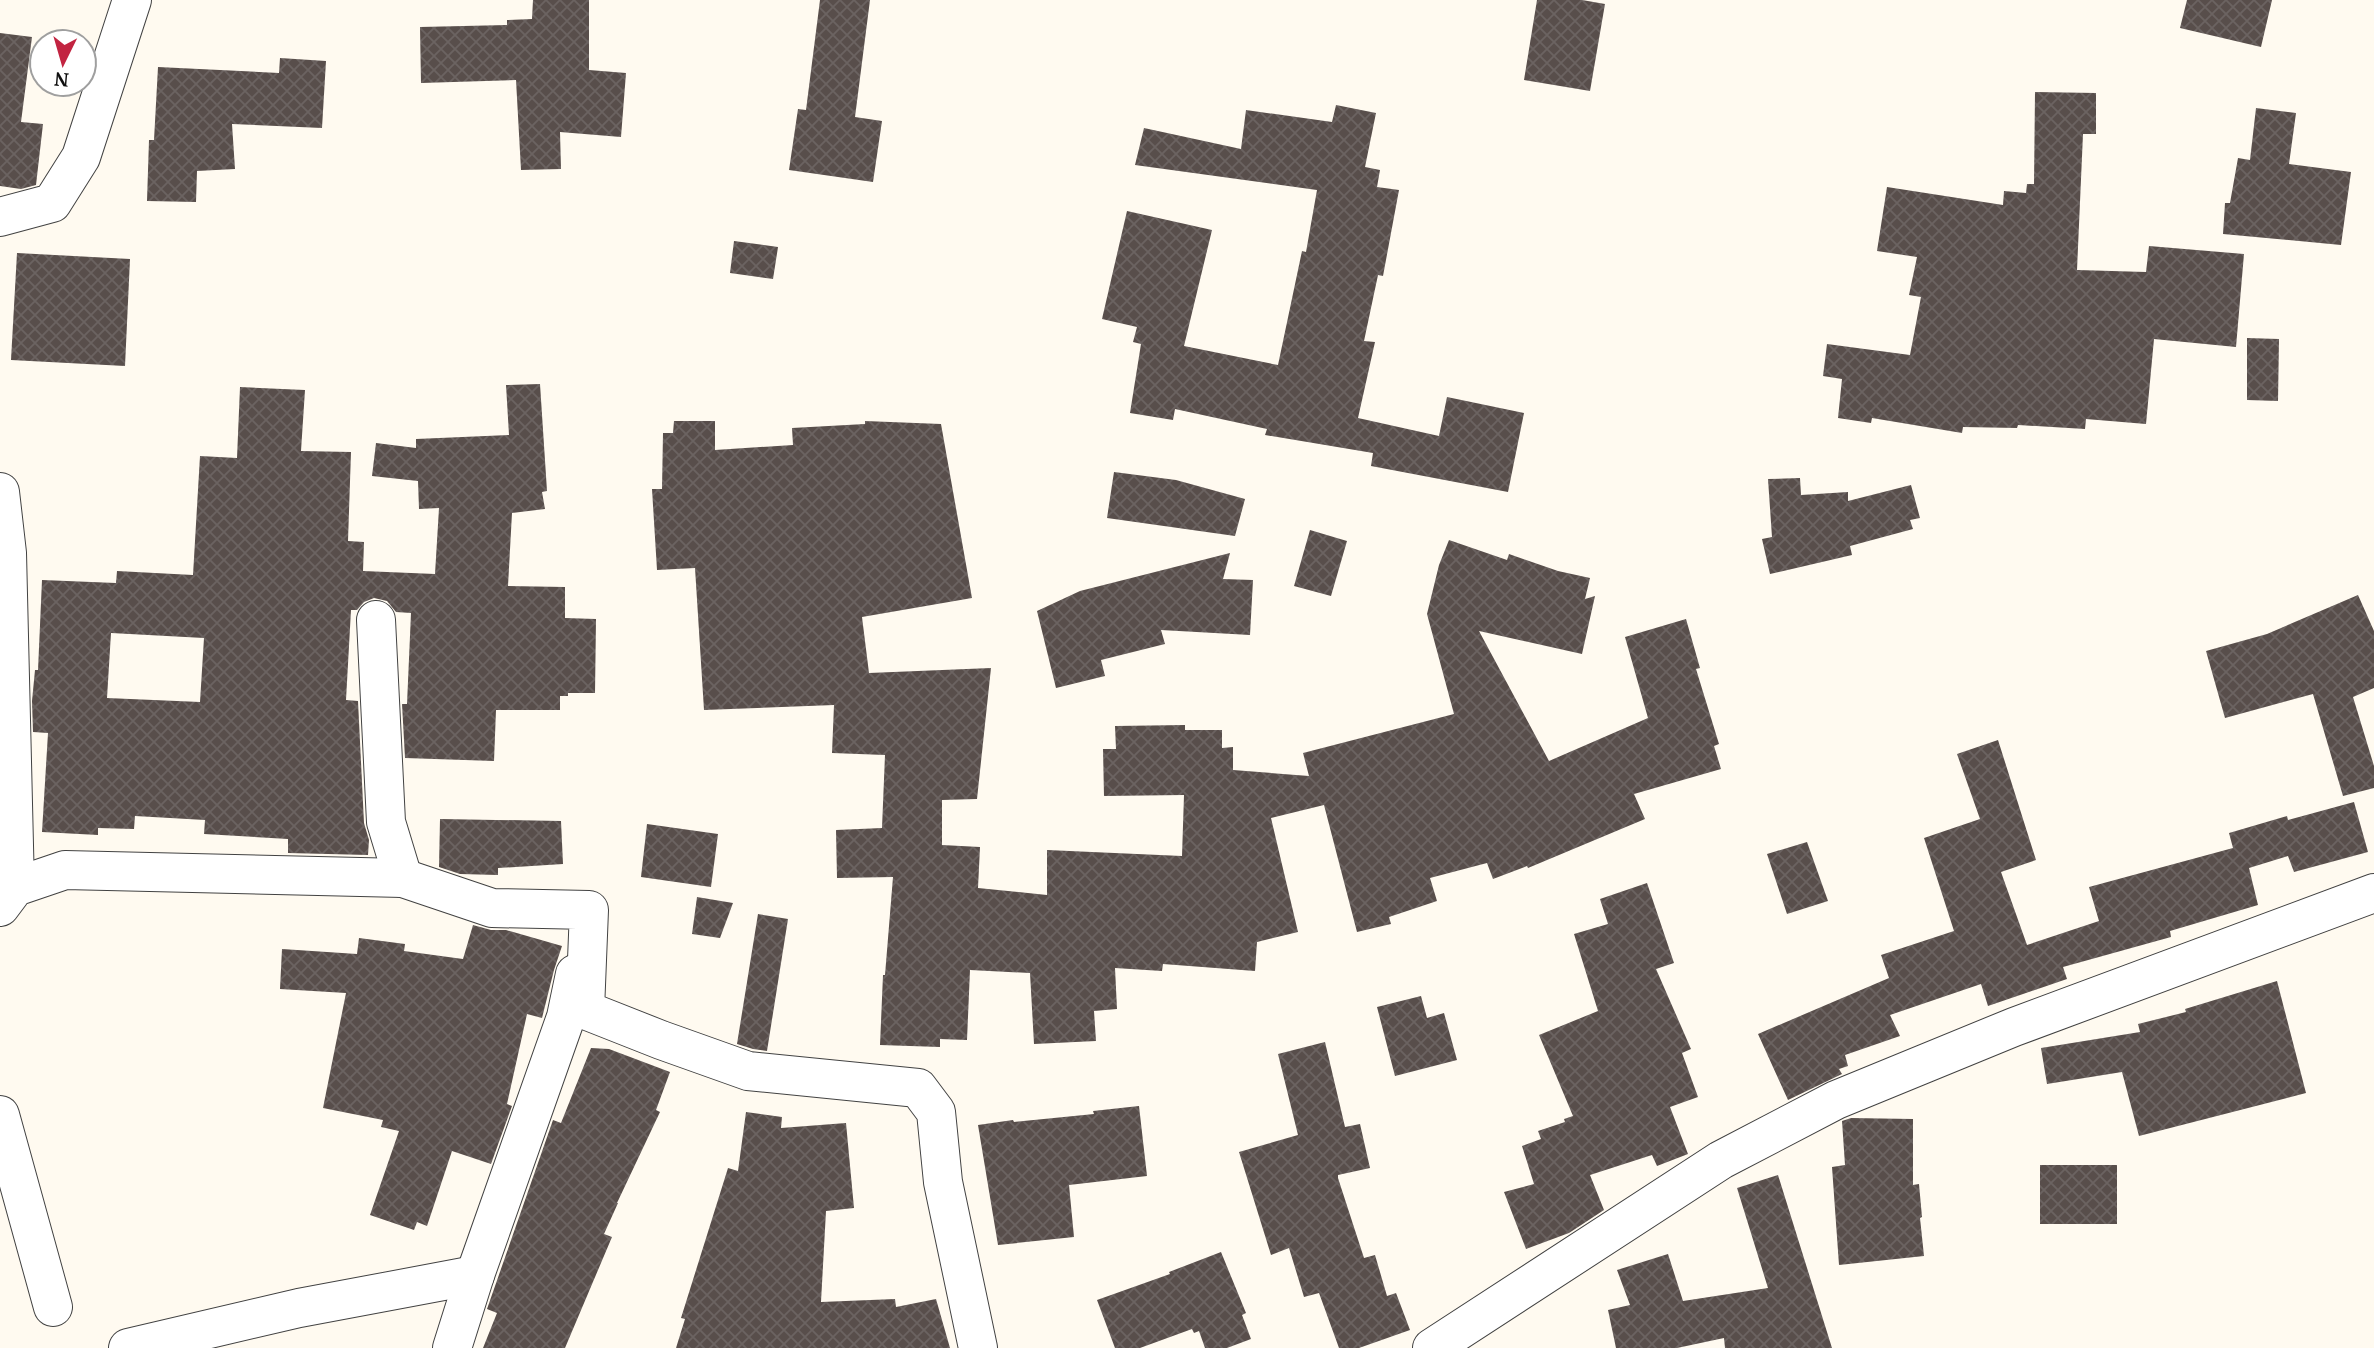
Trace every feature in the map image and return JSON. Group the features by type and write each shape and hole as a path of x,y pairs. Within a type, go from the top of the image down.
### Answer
{"street":[{"path":"0,217 52,203 81,157 132,0"},
{"path":"0,492 7,553 8,897 65,870 402,878 492,908 589,910"},
{"path":"376,620 386,822 402,878"},
{"path":"1432,1348 1721,1160 1836,1100 2014,1027 2374,893"},
{"path":"452,1348 566,1017 589,910"},
{"path":"589,910 585,1010 748,1071 918,1088 936,1112 943,1182 978,1348"},
{"path":"0,1115 53,1307"},
{"path":"128,1348 299,1308 475,1275"}],"building":[{"path":"533,0 589,0 589,70 626,73 621,137 560,132 561,169 521,170 516,80 421,83 420,27 507,25 507,20 532,19"},
{"path":"820,0 870,0 855,117 882,121 873,182 789,170 798,109 806,110"},
{"path":"1537,0 1582,0 1605,4 1590,91 1524,80"},
{"path":"2187,0 2272,0 2261,47 2180,28"},
{"path":"0,33 28,36 28,68 21,122 43,124 36,185 21,189 0,186"},
{"path":"280,58 326,61 322,128 232,124 235,169 197,171 196,202 147,201 149,140 154,140 158,67 279,73"},
{"path":"2035,92 2096,93 2096,134 2083,134 2077,270 2146,272 2149,246 2244,254 2236,347 2154,339 2146,424 2086,419 2085,429 2018,425 2017,428 1963,427 1962,433 1872,418 1871,423 1838,418 1842,379 1823,376 1827,344 1910,355 1921,297 1909,295 1917,257 1877,251 1887,187 2003,205 2004,191 2026,193 2027,184 2034,184"},
{"path":"1336,105 1376,113 1365,167 1380,170 1377,187 1399,190 1383,276 1378,275 1364,341 1375,342 1358,418 1439,436 1447,397 1524,413 1508,492 1371,466 1373,453 1265,435 1267,429 1175,409 1173,420 1130,413 1141,344 1133,342 1137,327 1102,319 1127,211 1212,230 1184,346 1278,365 1302,251 1306,252 1317,190 1135,165 1144,128 1241,149 1246,110 1332,122"},
{"path":"2256,108 2296,113 2289,164 2351,172 2341,245 2223,234 2225,203 2230,203 2238,158 2250,160"},
{"path":"734,241 778,247 773,279 730,273"},
{"path":"17,253 130,259 125,366 11,360"},
{"path":"2247,338 2279,339 2278,401 2247,400"},
{"path":"540,384 547,491 542,492 545,509 512,513 508,586 565,587 565,618 596,619 595,693 568,693 568,696 560,696 560,710 496,710 494,761 405,758 402,704 407,704 411,613 396,612 387,601 374,598 364,602 357,610 351,610 346,700 358,701 368,855 288,853 288,839 204,834 205,820 135,816 134,829 98,828 98,835 42,832 48,733 33,732 32,701 35,670 38,670 42,580 116,583 117,571 193,575 200,456 237,458 240,387 305,390 301,451 351,452 348,541 364,542 363,571 435,574 439,508 419,509 418,481 372,476 376,443 416,448 416,439 509,435 506,385","holes":["111,633 204,638 200,702 107,698"]},
{"path":"674,421 715,421 715,450 793,445 792,428 865,424 865,421 941,424 972,598 862,617 869,673 991,668 977,799 942,800 942,845 980,847 978,888 1047,895 1047,850 1182,856 1184,795 1104,796 1103,749 1116,749 1115,726 1185,725 1185,730 1222,730 1222,748 1233,747 1233,770 1309,776 1303,753 1454,714 1427,614 1439,565 1449,540 1507,560 1509,554 1558,571 1590,578 1585,599 1595,596 1582,654 1479,631 1549,761 1648,718 1625,637 1686,619 1700,668 1696,669 1719,744 1714,746 1721,769 1634,794 1645,819 1528,868 1527,866 1493,879 1487,863 1430,878 1437,901 1389,917 1391,924 1357,932 1324,805 1271,818 1298,932 1257,942 1255,971 1163,964 1162,971 1115,968 1117,1009 1094,1011 1096,1041 1034,1044 1030,973 970,970 967,1040 940,1039 940,1047 880,1045 883,975 893,877 837,878 836,830 882,828 885,755 832,753 834,705 704,710 695,568 657,570 652,489 662,489 663,433 673,433"},
{"path":"1114,472 1176,480 1245,499 1235,536 1107,518"},
{"path":"1800,478 1801,495 1848,492 1848,501 1911,485 1920,518 1910,520 1913,529 1850,546 1852,555 1770,574 1762,539 1772,537 1768,479"},
{"path":"1310,530 1347,541 1331,596 1294,586"},
{"path":"1230,553 1223,579 1253,580 1250,635 1161,630 1165,644 1101,660 1105,676 1056,688 1037,611 1080,591"},
{"path":"2358,595 2374,631 2374,688 2353,697 2374,766 2374,788 2343,796 2313,694 2225,718 2206,651 2267,634"},
{"path":"1998,740 2036,860 2001,872 2027,945 2099,921 2089,887 2233,848 2229,833 2287,816 2288,820 2354,802 2368,852 2294,872 2288,856 2249,868 2258,905 2170,931 2171,937 2063,967 2067,979 1988,1006 1981,984 1890,1015 1900,1036 1845,1055 1848,1066 1839,1069 1842,1074 1788,1100 1758,1034 1889,978 1881,955 1954,931 1924,838 1980,819 1957,754"},
{"path":"440,819 561,821 563,864 498,868 498,875 460,874 439,867"},
{"path":"647,824 718,834 711,887 641,877"},
{"path":"1807,842 1828,901 1787,914 1767,854"},
{"path":"1647,883 1674,963 1656,969 1691,1049 1682,1053 1698,1097 1670,1107 1688,1154 1657,1166 1652,1155 1590,1175 1604,1210 1569,1233 1526,1249 1504,1192 1534,1184 1522,1146 1541,1139 1538,1131 1565,1122 1564,1119 1573,1116 1539,1035 1598,1011 1574,934 1608,924 1600,899"},
{"path":"697,897 733,903 720,938 692,934"},
{"path":"758,914 788,919 767,1051 737,1044"},
{"path":"473,925 491,930 506,930 562,946 542,1018 527,1014 507,1104 512,1106 491,1164 452,1151 427,1226 417,1222 414,1230 370,1215 399,1131 381,1127 383,1120 323,1108 346,993 280,989 282,949 357,954 359,938 405,944 404,951 463,959"},
{"path":"2277,981 2306,1093 2139,1136 2122,1072 2047,1084 2041,1048 2140,1032 2138,1024 2186,1012 2185,1009"},
{"path":"1421,996 1427,1018 1444,1013 1457,1060 1395,1076 1377,1007"},
{"path":"1325,1042 1345,1127 1360,1124 1370,1168 1338,1175 1338,1178 1364,1258 1375,1255 1387,1296 1396,1293 1410,1330 1359,1348 1339,1348 1319,1293 1304,1297 1289,1248 1271,1255 1239,1152 1298,1135 1278,1054"},
{"path":"591,1048 609,1049 670,1072 656,1110 660,1112 604,1234 612,1237 565,1348 483,1348 497,1313 487,1309 553,1120 561,1123"},
{"path":"1139,1106 1147,1176 1069,1185 1074,1237 998,1245 978,1125 1094,1114 1093,1111"},
{"path":"746,1112 782,1117 781,1128 846,1123 854,1208 826,1211 821,1302 895,1299 896,1307 936,1299 950,1348 676,1348 685,1319 681,1318 728,1168 738,1171"},
{"path":"1851,1118 1913,1119 1913,1185 1919,1184 1924,1256 1839,1265 1832,1167 1845,1165 1842,1121"},
{"path":"2040,1165 2117,1165 2117,1224 2040,1224"},
{"path":"1778,1175 1832,1348 1725,1348 1724,1338 1677,1348 1616,1348 1608,1310 1630,1305 1617,1270 1668,1254 1683,1301 1768,1288 1737,1188"},
{"path":"1221,1252 1246,1313 1242,1315 1251,1339 1227,1348 1205,1348 1199,1331 1194,1333 1192,1329 1140,1348 1115,1348 1097,1300 1170,1274 1169,1272"}]}
